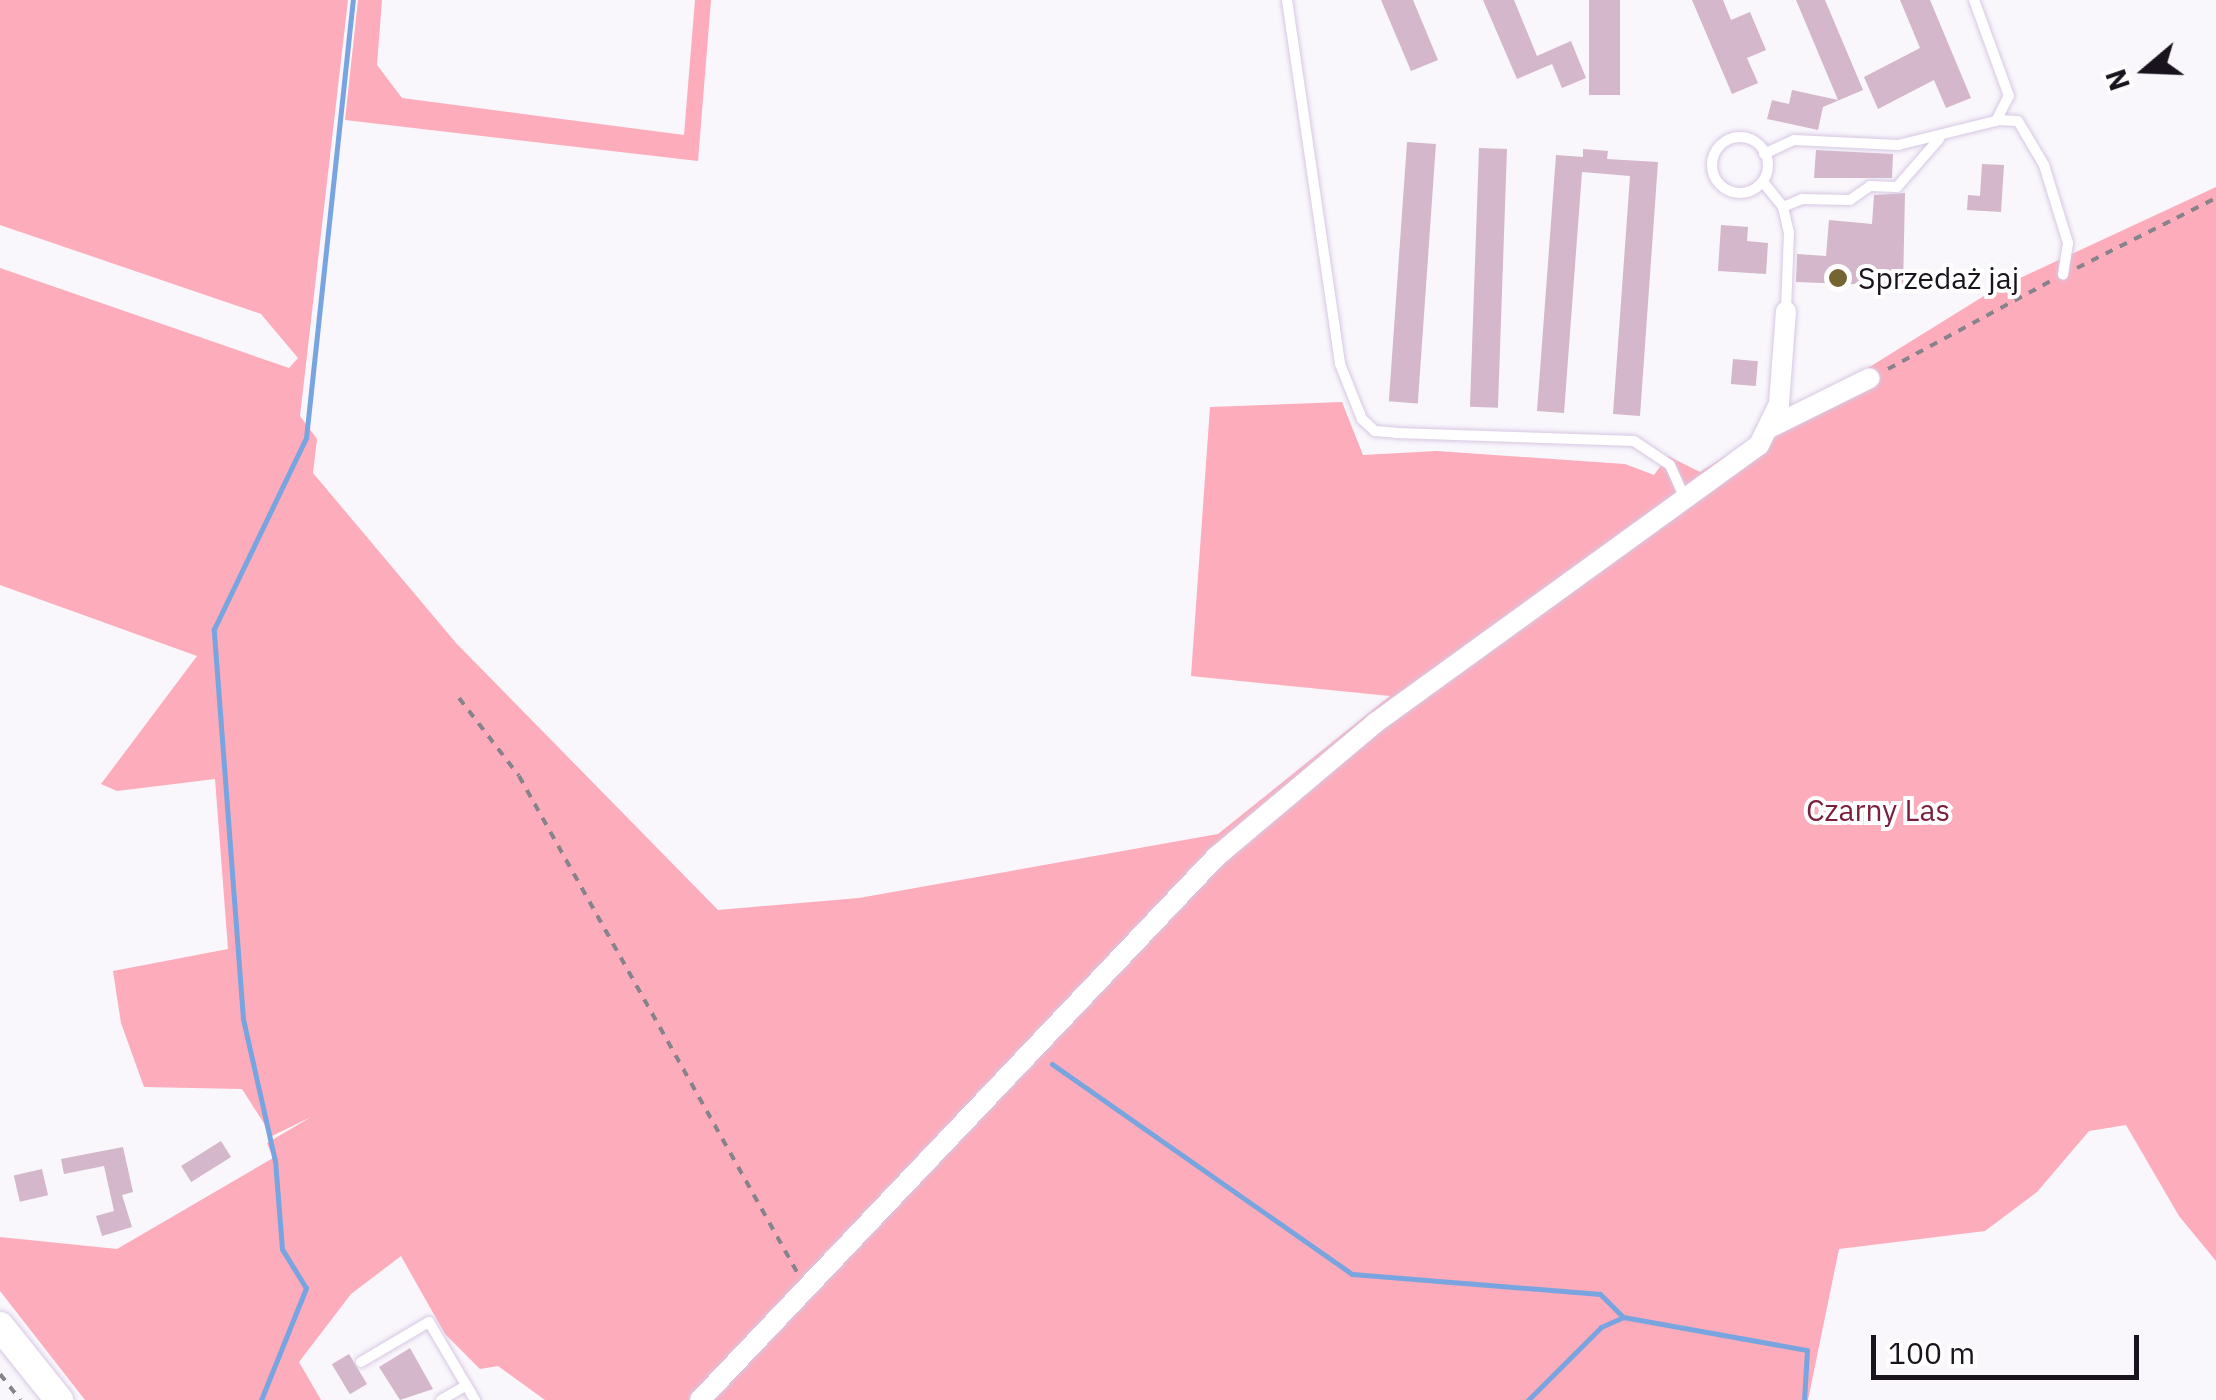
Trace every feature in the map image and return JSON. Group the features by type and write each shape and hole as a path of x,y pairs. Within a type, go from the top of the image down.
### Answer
{"main road":[{"path":"0,1326 59,1400"}],"street":[{"path":"1771,427 1779,404 1786,311"},
{"path":"700,1400 1216,857 1375,723 1745,456 1771,427 1870,378"}],"lane":[{"path":"1287,0 1340,364 1362,419 1386,432 1634,441 1670,465 1684,497"},
{"path":"1974,0 2009,96 1996,120"},
{"path":"1764,154 1794,140 1898,145 1939,138 1996,120 2018,121 2044,165 2068,243 2064,275"},
{"path":"1763,182 1744,196 1724,191 1714,158 1722,142 1735,134 1757,138 1764,154 1763,182 1784,207 1789,232 1786,311"},
{"path":"1784,207 1802,199 1850,200 1870,186 1897,186 1939,138"},
{"path":"361,1362 429,1322 475,1400"},
{"path":"441,1400 465,1386"}],"path":[{"path":"1870,378 2216,198"},
{"path":"459,698 528,792 796,1266 800,1292"},
{"path":"0,1374 20,1400"}],"green space":[{"name":"Czarny Las","path":"0,0 348,0 300,416 317,439 313,473 456,643 718,910 859,898 1218,834 1390,696 1191,676 1210,407 1342,402 1363,455 1437,451 1625,464 1654,475 1668,456 1700,472 1992,291 2216,187 2216,1261 2179,1216 2126,1125 2089,1131 2037,1192 1985,1231 1839,1249 1808,1400 545,1400 498,1366 480,1369 445,1334 401,1256 351,1294 299,1362 321,1400 85,1400 0,1291 0,1237 117,1249 273,1158 267,1143 311,1117 272,1136 242,1089 144,1087 121,1023 113,971 228,949 215,779 117,791 101,784 197,656 0,585 0,268 289,368 298,358 261,314 0,225"},
{"path":"358,0 382,0 377,65 402,98 684,135 695,0 711,0 698,161 345,120"}],"building":[{"path":"1381,0 1413,0 1438,60 1411,71"},
{"path":"1483,0 1514,0 1537,56 1571,41 1586,78 1562,88 1552,64 1517,79"},
{"path":"1589,0 1620,0 1620,95 1589,95"},
{"path":"1692,0 1723,0 1731,20 1750,12 1766,50 1747,58 1758,83 1732,94"},
{"path":"1796,0 1825,0 1863,90 1823,107 1818,130 1767,119 1772,100 1789,104 1792,90 1838,100"},
{"path":"1900,0 1930,0 1971,98 1946,108 1934,80 1878,109 1864,77 1920,48"},
{"path":"1407,142 1436,144 1418,403 1389,401"},
{"path":"1479,148 1507,149 1498,408 1470,407"},
{"path":"1583,149 1608,151 1607,159 1658,162 1640,416 1613,414 1630,176 1582,172 1564,413 1537,411 1556,155 1583,157"},
{"path":"1816,150 1893,154 1892,178 1814,178"},
{"path":"1982,164 2004,165 2001,212 1967,210 1968,195 1980,196"},
{"path":"1905,193 1903,286 1796,282 1797,254 1826,256 1829,220 1872,224 1874,195"},
{"path":"1721,225 1748,227 1747,241 1768,243 1766,274 1718,271"},
{"path":"1733,359 1758,361 1756,386 1731,384"},
{"path":"221,1141 231,1157 191,1182 181,1166"},
{"path":"123,1147 133,1192 122,1195 132,1227 102,1236 96,1216 114,1211 104,1166 64,1174 61,1159"},
{"path":"42,1169 48,1195 20,1202 14,1176"},
{"path":"410,1348 433,1389 400,1400 379,1367"},
{"path":"349,1354 367,1384 350,1394 332,1364"}],"waterway":[{"path":"261,1400 306,1288 282,1249 275,1161 243,1019 214,629 306,438 353,0"},
{"path":"1052,1064 1352,1274 1600,1294 1623,1317"},
{"path":"1528,1400 1601,1327 1623,1317 1807,1350 1804,1400"}],"place":[{"name":"Sprzedaż jaj","path":"1838,278"}]}
